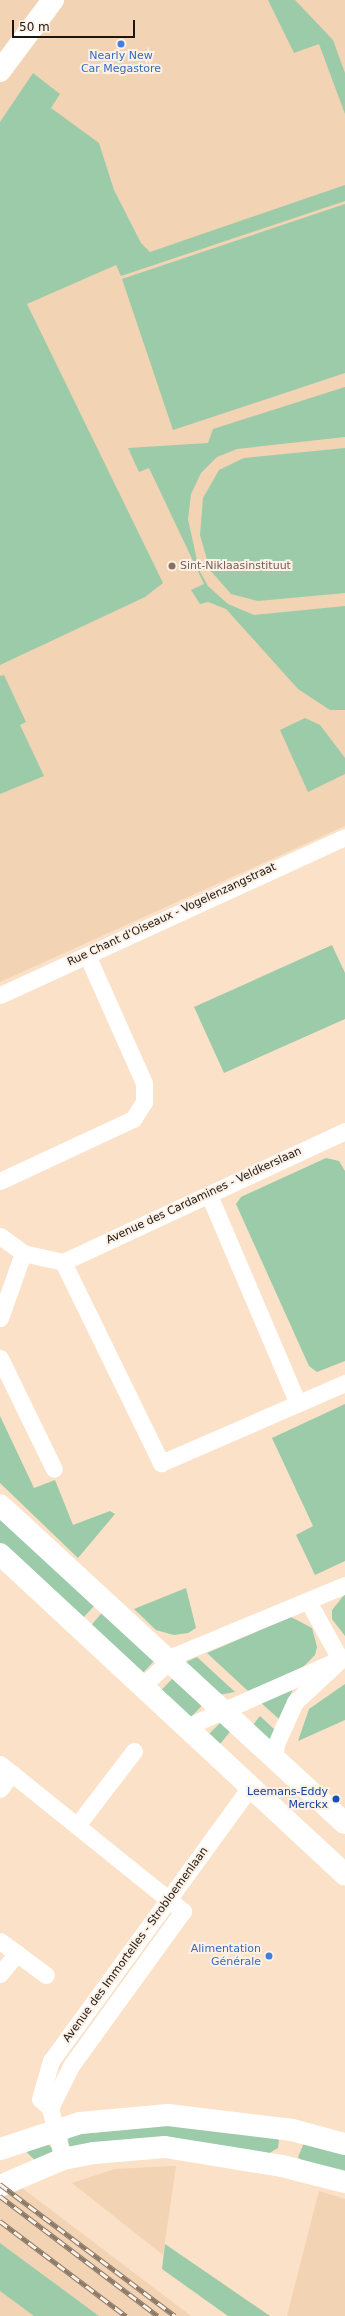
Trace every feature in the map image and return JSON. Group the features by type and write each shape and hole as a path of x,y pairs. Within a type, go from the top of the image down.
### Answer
{"street":[{"path":"0,71 53,0"},
{"name":"Rue Chant d'Oiseaux - Vogelenzangstraat","path":"0,995 345,837"},
{"path":"0,1181 133,1119 144,1102 144,1083 87,955"},
{"name":"Avenue des Cardamines - Veldkerslaan","path":"63,1262 345,1132"},
{"path":"208,1195 298,1404"},
{"path":"0,1236 23,1253 63,1262 161,1463 345,1383"},
{"path":"0,1318 23,1253"},
{"path":"0,1358 54,1469"},
{"path":"0,1505 219,1710 345,1823"},
{"path":"2,1559 251,1786 345,1875"},
{"path":"142,1686 176,1655 345,1585"},
{"path":"308,1601 342,1658"},
{"path":"186,1727 219,1710 342,1658"},
{"path":"274,1760 276,1744 295,1702 342,1658"},
{"path":"78,1824 134,1751"},
{"path":"0,1789 6,1769 78,1824 168,1901"},
{"name":"Avenue des Immortelles - Strobloemenlaan","path":"50,2108 40,2099 52,2061 251,1786"},
{"name":"Avenue des Immortelles - Strobloemenlaan","path":"63,2159 54,2130 50,2108 71,2066 183,1911 168,1901"},
{"path":"0,1941 46,1975"},
{"path":"0,1974 17,1953"},
{"path":"8,2146 54,2130 87,2122 168,2115 292,2130 345,2144"},
{"path":"0,2186 63,2159 94,2153 165,2147 282,2166 345,2182"}],"shaded area":[{"name":"Sint-Niklaasinstituut","path":"0,0 345,0 345,826 0,982 0,265 64,286 0,151"},
{"path":"176,2166 163,2255 72,2183 115,2169"},
{"path":"0,2172 191,2316 99,2316 0,2243"},
{"path":"319,2191 345,2199 345,2316 287,2316"},
{"path":"0,2263 67,2316 0,2316"}],"green space":[{"path":"268,0 295,0 333,40 345,73 345,114 319,44 294,53"},
{"path":"33,73 60,94 51,108 99,143 114,190 141,243 150,252 345,185 345,201 121,276 116,265 27,304 163,583 145,597 0,665 0,122"},
{"path":"345,204 345,373 173,430 122,279"},
{"path":"345,387 345,437 237,449 217,457 201,473 191,494 188,519 199,570 208,586 228,604 254,615 345,606 345,710 330,710 298,689 226,609 208,602 200,604 191,590 204,584 149,468 139,472 128,448 208,443 213,429"},
{"path":"345,448 345,593 258,601 231,594 210,570 200,535 203,498 219,470 244,458"},
{"path":"4,675 26,722 20,725 44,776 0,794 0,676"},
{"path":"305,718 320,725 345,758 345,774 308,792 280,730"},
{"path":"332,945 345,973 345,1019 224,1073 194,1007"},
{"path":"326,1158 339,1161 345,1171 345,1361 317,1372 309,1366 236,1204 241,1197"},
{"path":"345,1404 345,1561 315,1575 296,1535 313,1526 272,1438"},
{"path":"0,1416 34,1488 55,1480 73,1525 110,1511 115,1514 78,1558 0,1483"},
{"path":"0,1514 96,1604 80,1621 0,1548"},
{"path":"186,1588 196,1628 188,1633 174,1635 156,1630 134,1609"},
{"path":"345,1594 345,1636 332,1619 332,1610"},
{"path":"105,1609 154,1661 142,1674 88,1629"},
{"path":"291,1617 312,1628 317,1647 315,1655 303,1667 248,1691 207,1653"},
{"path":"197,1657 235,1692 218,1695 184,1663"},
{"path":"174,1677 203,1705 188,1720 159,1692"},
{"path":"345,1684 345,1720 298,1741 309,1709"},
{"path":"294,1687 279,1719 260,1702"},
{"path":"260,1716 275,1730 271,1741 252,1726"},
{"path":"221,1722 233,1728 217,1748 208,1735"},
{"path":"184,2124 275,2136 279,2140 278,2148 266,2155 70,2148 68,2141 69,2135"},
{"path":"46,2141 53,2150 51,2155 38,2163 20,2146"},
{"path":"304,2143 345,2151 345,2175 305,2164 298,2157"},
{"path":"0,2243 99,2316 34,2316 0,2291"},
{"path":"165,2244 270,2316 228,2316 162,2269"}],"railway":[{"path":"0,2184 175,2316"},
{"path":"0,2196 158,2316"},
{"path":"0,2221 126,2316"}],"place":[{"name":"Nearly New Car Megastore","path":"121,44"},
{"name":"Sint-Niklaasinstituut","path":"172,566"},
{"name":"Leemans-Eddy Merckx","path":"336,1799"},
{"name":"Alimentation Générale","path":"269,1956"}]}
